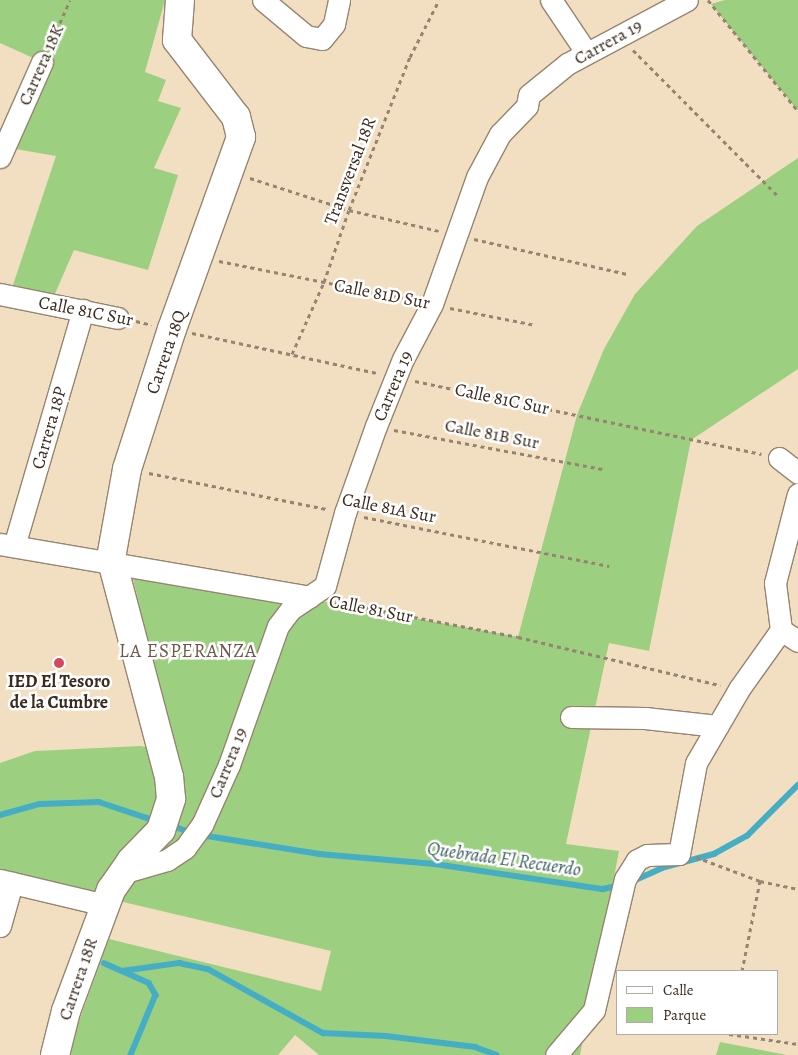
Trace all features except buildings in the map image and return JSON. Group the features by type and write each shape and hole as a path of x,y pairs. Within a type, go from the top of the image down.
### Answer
{"street":[{"path":"263,0 306,36 322,39 334,24 339,0"},
{"path":"551,0 586,52"},
{"name":"Carrera 19","path":"122,873 167,860 189,843 202,825 229,765 278,626 291,609 324,586 328,579 344,513 376,426 432,304 477,177 496,141 527,106 529,95 586,52 687,0"},
{"name":"Carrera 18Q","path":"122,873 161,830 170,810 171,788 112,563 114,534 127,469 172,329 240,145 241,130 236,117 180,46 178,10"},
{"name":"Carrera 18K","path":"1,150 42,62"},
{"name":"Calle 81C Sur","path":"1,299 83,310 118,318"},
{"name":"Carrera 18P","path":"7,545 83,310"},
{"path":"778,458 798,473"},
{"path":"556,1055 594,1010 625,878 637,860 647,855 678,854 696,763 740,690 790,636 775,583 798,494"},
{"name":"Calle 81 Sur","path":"7,545 310,597"},
{"path":"571,717 645,718 718,726"},
{"name":"Carrera 18R","path":"54,1055 60,1029 105,905 122,873"},
{"path":"0,926 6,882 105,905"}],"path":[{"name":"Carrera 18K","path":"42,62 70,0"},
{"name":"Transversal 18R","path":"292,354 324,282 348,210 410,57 439,0"},
{"path":"708,0 798,111"},
{"path":"618,35 777,196"},
{"name":"Calle 81D Sur","path":"229,263 535,325"},
{"name":"Calle 81C Sur","path":"118,318 172,329"},
{"name":"Calle 81C Sur","path":"202,335 778,458"},
{"name":"Calle 81B Sur","path":"376,426 602,469"},
{"name":"Calle 81A Sur","path":"164,476 609,566"},
{"name":"Calle 81 Sur","path":"310,597 518,638 740,690"},
{"path":"708,860 760,881 798,889"},
{"path":"742,970 760,881"},
{"path":"736,1035 798,1044"}],"green space":[{"path":"0,0 165,0 145,72 166,80 158,101 181,108 154,168 178,175 148,270 74,250 54,296 12,288 56,156 4,147 42,62 0,43"},
{"path":"725,0 798,0 798,111 711,4"},
{"path":"798,158 798,369 691,440 649,651 609,643 566,844 619,851 580,1055 319,1055 295,1035 278,1055 71,1055 75,1032 109,939 321,991 331,951 0,873 0,763 35,751 140,746 174,751 130,566 518,637 577,415 604,349 635,294 697,226"},
{"path":"720,1042 787,1055 716,1055"}],"waterway":[{"name":"Quebrada El Recuerdo","path":"631,882 665,867 714,854 747,836 798,785"},
{"name":"Quebrada El Recuerdo","path":"0,815 40,804 99,802 153,820"},
{"name":"Quebrada El Recuerdo","path":"176,827 192,833"},
{"name":"Quebrada El Recuerdo","path":"201,835 319,854 435,864 603,889 617,886"},
{"path":"104,963 149,983 156,995 131,1055"},
{"path":"122,971 179,963 208,969 323,1033 386,1036 475,1047 497,1055"}],"place":[{"name":"IED El Tesoro de la Cumbre","path":"59,663"}],"district":[{"name":"LA ESPERANZA","path":"188,652"}]}
